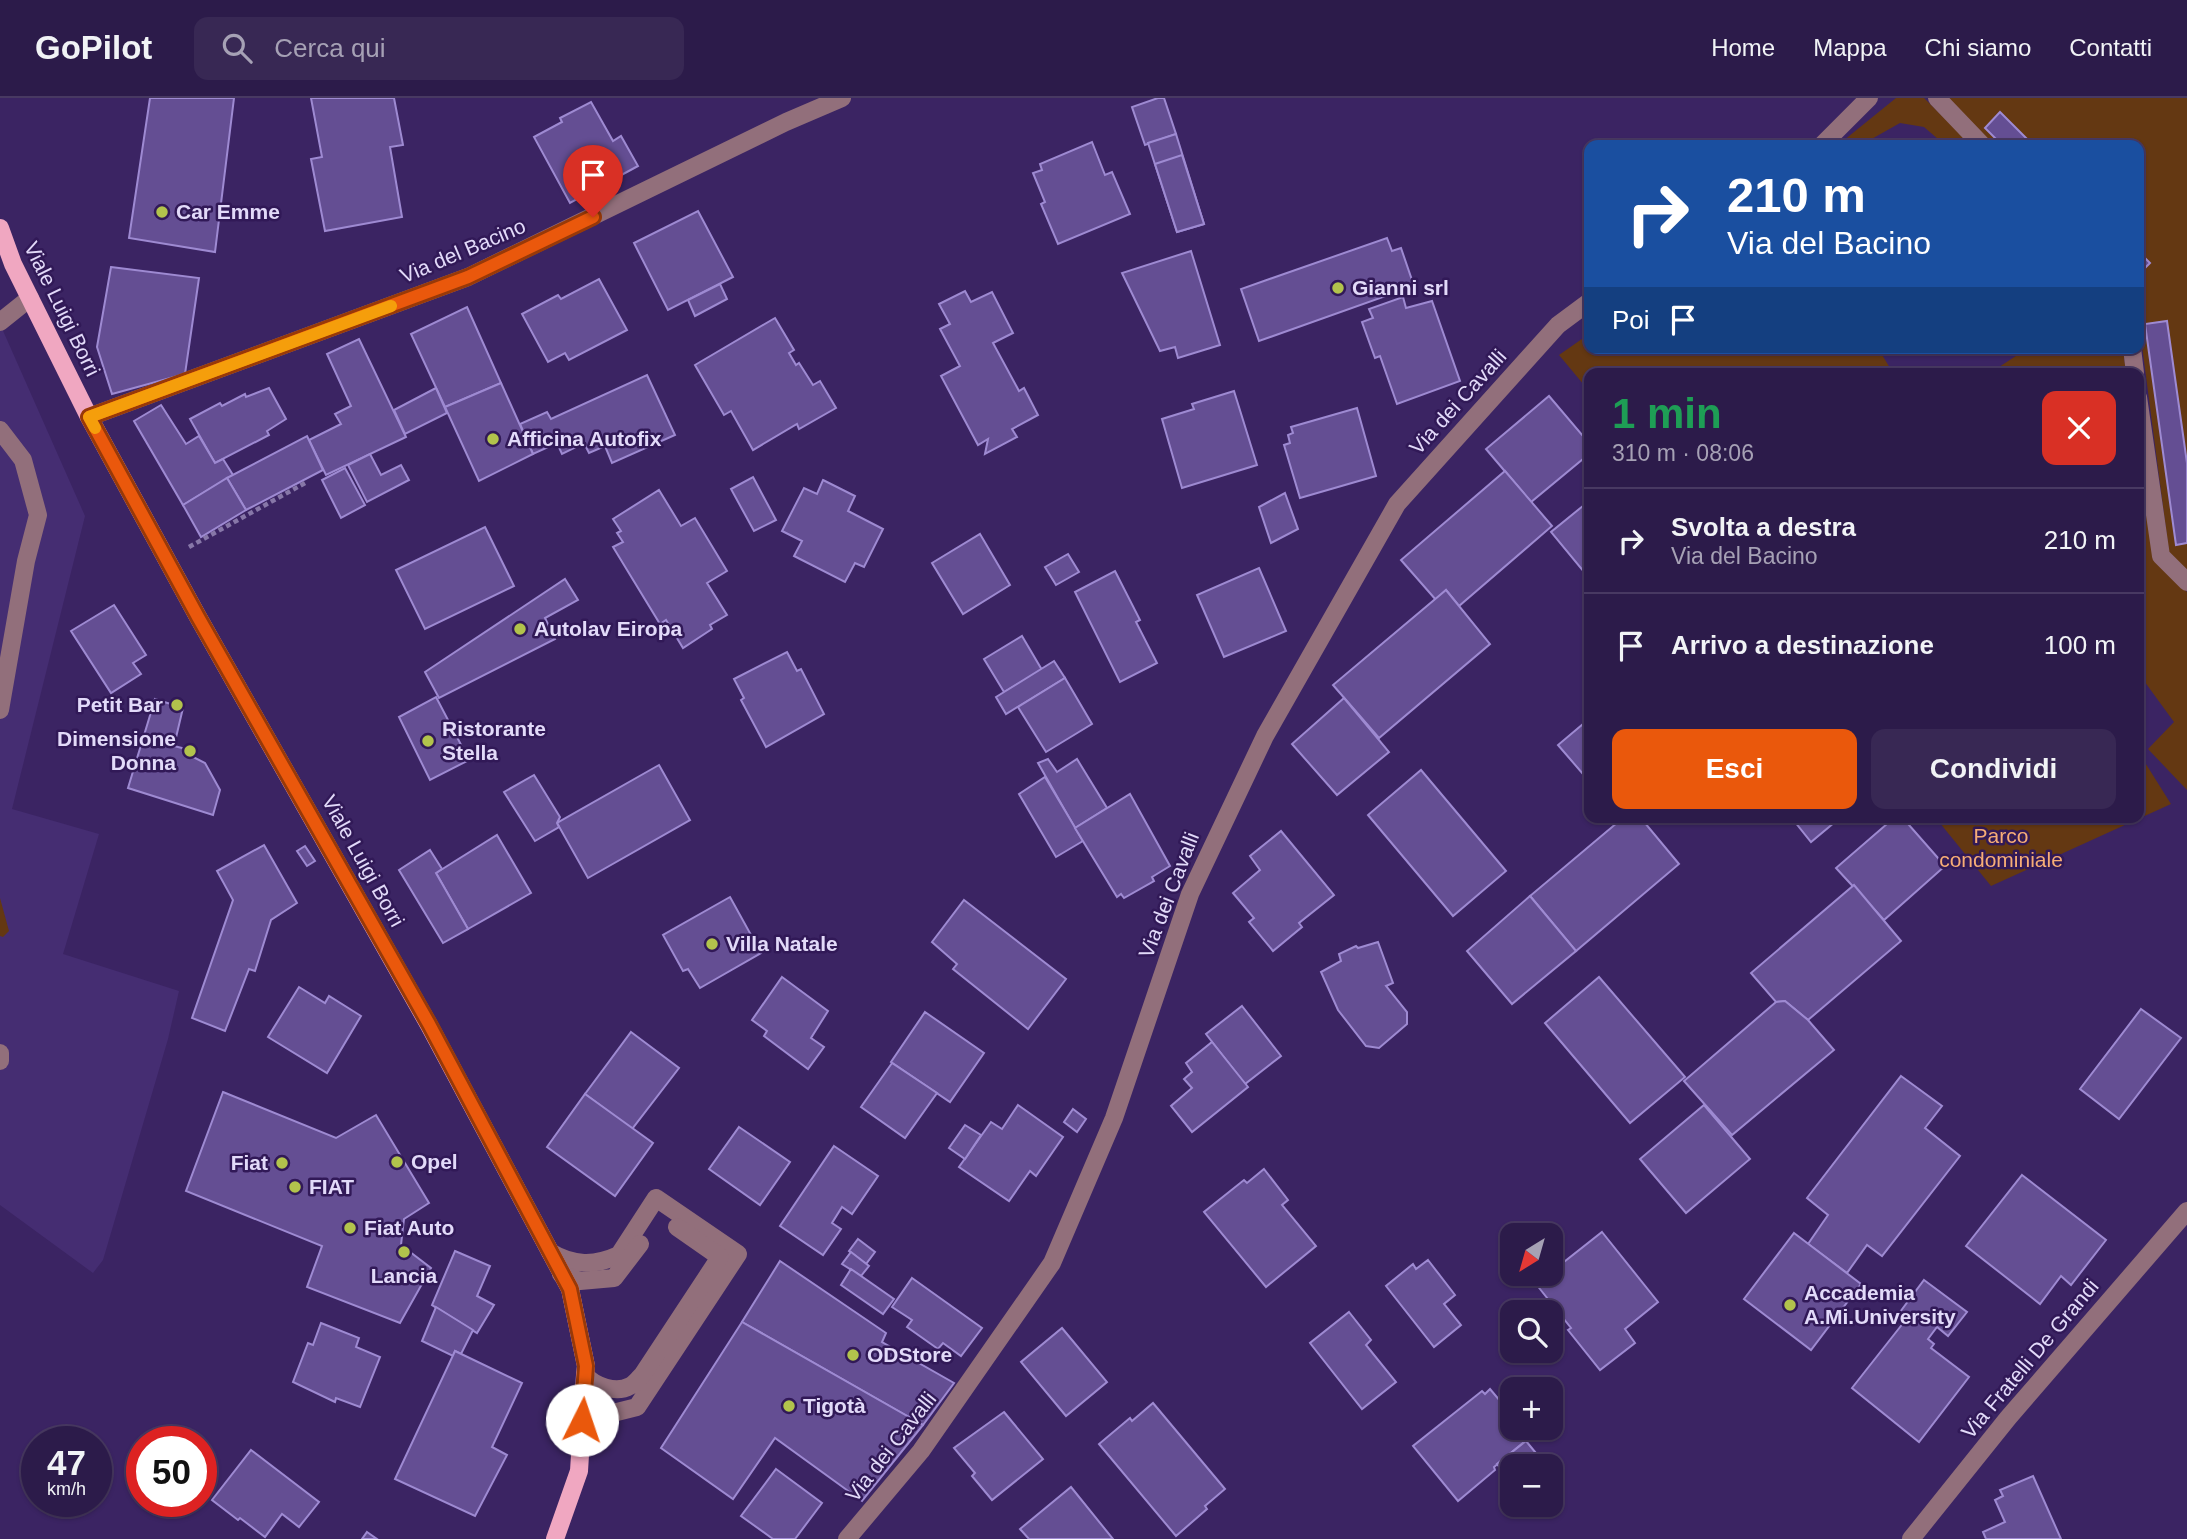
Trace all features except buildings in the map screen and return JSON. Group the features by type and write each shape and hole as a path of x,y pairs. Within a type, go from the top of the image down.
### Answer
{"main road":[{"name":"Viale Luigi Borri","path":"0,228 13,264 89,417 429,1024 570,1289 586,1366 579,1471 555,1539"}],"street":[{"name":"Via del Bacino","path":"89,417 468,277 786,122 842,98"},
{"path":"1827,140 1869,98"},
{"path":"1937,98 1977,140"},
{"path":"0,322 30,298"},
{"name":"Via dei Cavalli","path":"848,1539 921,1451 1052,1263 1114,1118 1190,894 1265,736 1397,504 1558,325 1584,306"},
{"path":"0,430 23,460 38,516 26,561 0,709"},
{"path":"2144,438 2161,556 2187,582"},
{"path":"0,1054 0,1060"},
{"path":"550,1252 571,1263 606,1260 619,1255 656,1198 738,1254 637,1407 605,1415 580,1442"},
{"name":"Via Fratelli De Grandi","path":"1911,1539 2008,1418 2187,1210"},
{"path":"561,1274 580,1281 614,1278 625,1267 660,1215 720,1257 643,1374 632,1385 625,1389 601,1386 594,1384 585,1375"}],"path":[{"path":"167,559 305,483"}],"shaded area":[{"path":"0,324 85,516 12,809 99,834 63,954 179,991 168,1039 103,1260 93,1273 0,1205"}],"green space":[{"path":"1896,98 1924,98 1967,140 1939,140 1924,127 1900,123 1870,140 1844,140"},
{"path":"1946,98 2187,98 2187,570 2169,552 2143,354 2144,140 1987,140"},
{"path":"1584,338 1584,354 1882,354 1890,368 1584,368 1584,385 1559,355"},
{"path":"2019,354 2124,354 2125,368 1998,368"},
{"path":"2144,493 2154,559 2187,592 2187,790 2148,749 2174,722 2144,681"},
{"name":"Parco condominiale","path":"2144,761 2171,804 2144,816"},
{"name":"Parco condominiale","path":"1940,823 2129,823 1991,886"},
{"path":"0,898 9,931 3,937 0,936"}],"slow traffic":[{"path":"95,428 89,417 391,306"}],"place":[{"name":"Car Emme","path":"162,212"},
{"name":"Gianni srl","path":"1338,288"},
{"name":"Afficina Autofix","path":"493,439"},
{"name":"Autolav Eiropa","path":"520,629"},
{"name":"Petit Bar","path":"177,705"},
{"name":"Ristorante Stella","path":"428,741"},
{"name":"Dimensione Donna","path":"190,751"},
{"name":"Villa Natale","path":"712,944"},
{"name":"Opel","path":"397,1162"},
{"name":"Fiat","path":"282,1163"},
{"name":"FIAT","path":"295,1187"},
{"name":"Fiat Auto","path":"350,1228"},
{"name":"Lancia","path":"404,1252"},
{"name":"Accademia A.Mi.University","path":"1790,1305"},
{"name":"ODStore","path":"853,1355"},
{"name":"Tigotà","path":"789,1406"}],"route":[{"path":"582,1420 586,1366 570,1289 429,1024 198,617 89,417 468,277 593,217"}]}
